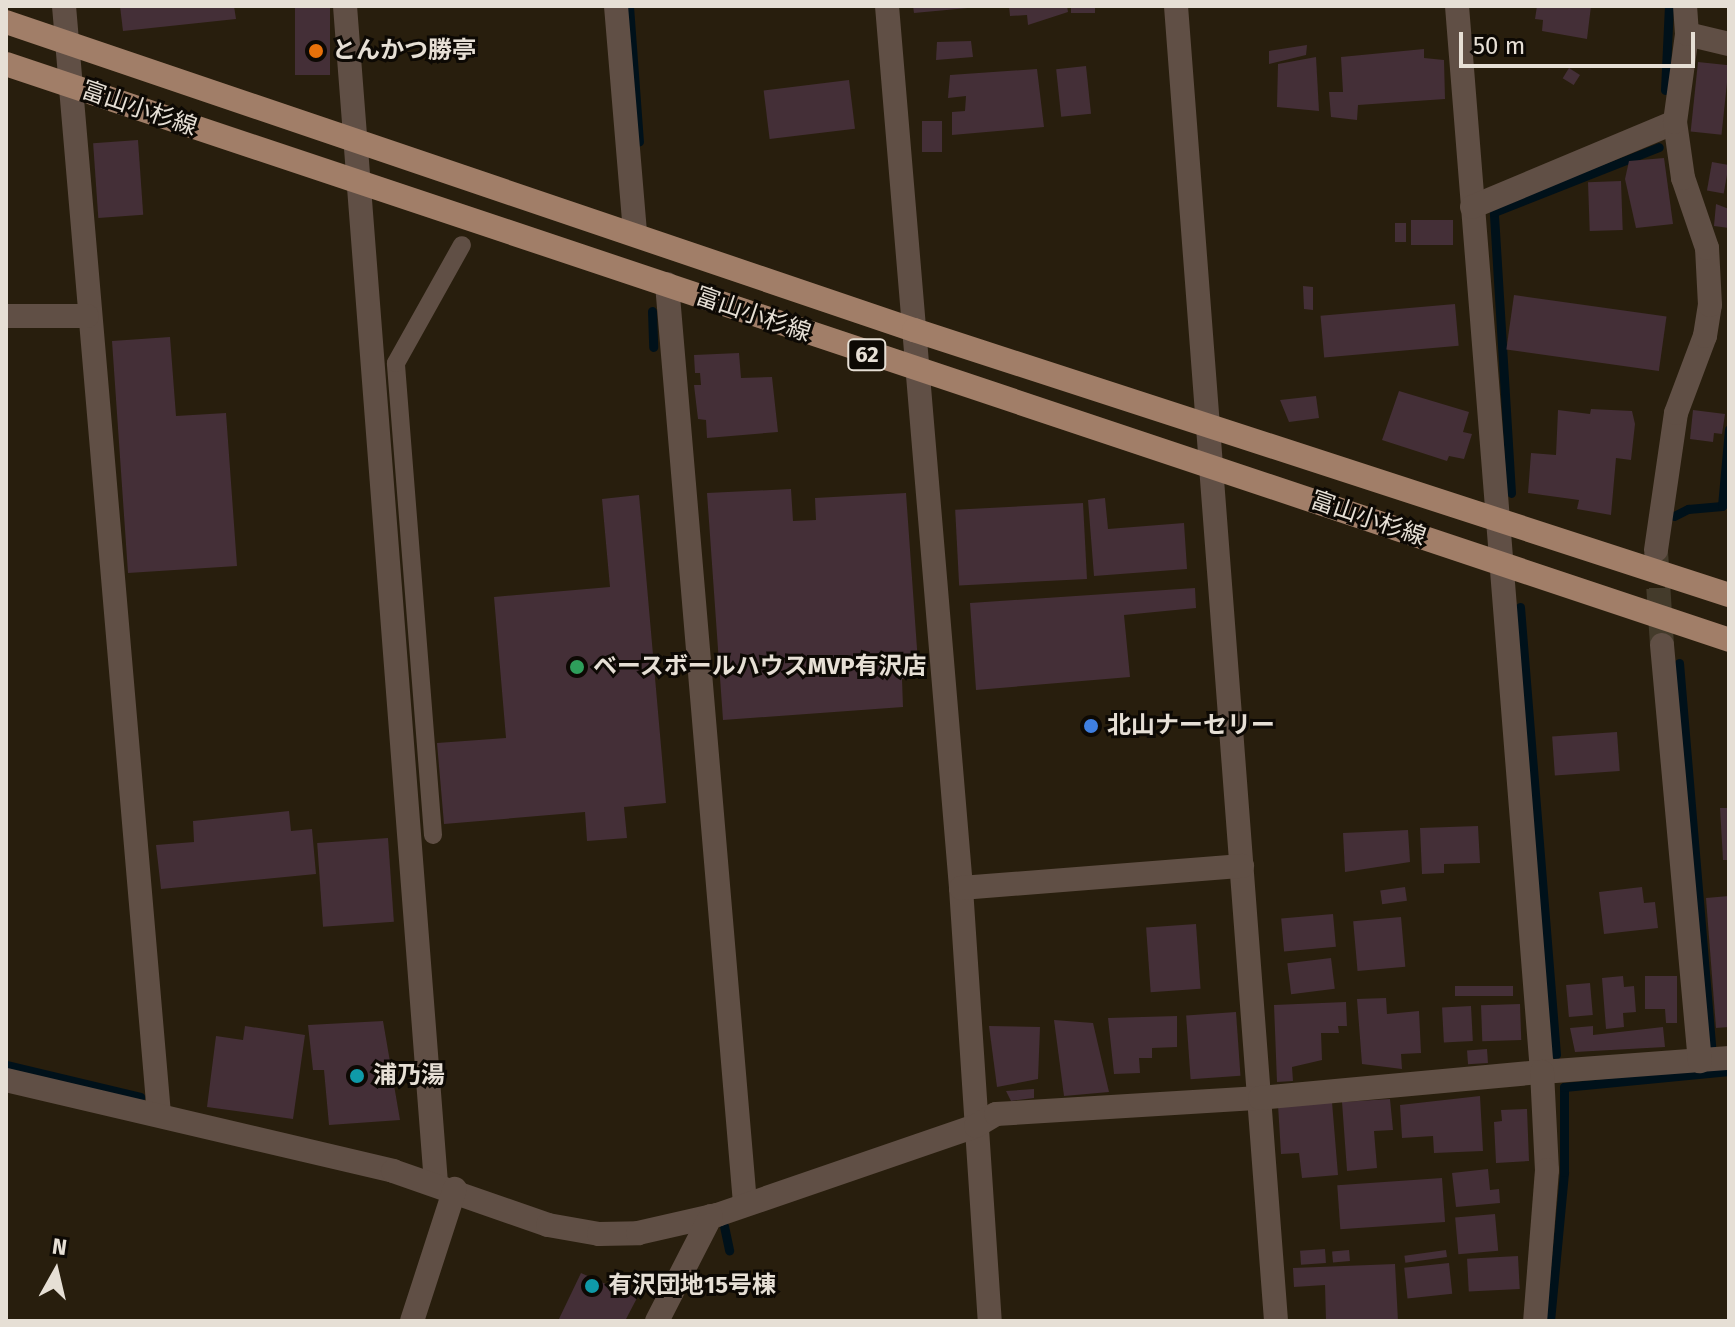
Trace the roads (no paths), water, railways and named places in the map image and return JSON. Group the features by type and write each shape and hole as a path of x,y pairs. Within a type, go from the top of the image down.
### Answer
{"main road":[{"name":"富山小杉線","path":"6,22 914,330 1209,423 1729,595"},
{"name":"富山小杉線","path":"6,64 359,185 667,284 918,373 1212,466 1729,640"}],"street":[{"path":"64,6 87,316 159,1115"},
{"path":"345,6 359,185 389,420 446,1186 412,1321"},
{"path":"616,6 635,234"},
{"path":"887,6 961,888 990,1321"},
{"path":"1176,6 1276,1321"},
{"path":"1457,6 1542,1072 1547,1170 1535,1321"},
{"path":"1656,550 1676,413 1705,336 1718,250 1683,178 1675,122 1687,34 1685,6"},
{"path":"1687,34 1729,44"},
{"path":"1472,207 1675,122"},
{"path":"667,284 745,1204"},
{"path":"6,316 87,316"},
{"path":"1662,645 1700,1061"},
{"path":"961,888 1242,866"},
{"path":"6,1080 446,1186 548,1225 599,1234 638,1233 711,1216 976,1126 996,1114 1260,1098 1729,1058"},
{"path":"657,1321 711,1216"}],"lane":[{"path":"433,835 389,420 396,363 462,245"}],"waterway":[{"path":"629,6 639,142"},
{"path":"1665,90 1669,6"},
{"path":"1511,493 1494,212 1659,147"},
{"path":"652,311 653,347"},
{"path":"1674,516 1688,509 1722,506 1729,429"},
{"path":"1520,607 1556,1055"},
{"path":"1679,663 1711,1046"},
{"path":"6,1065 140,1097"},
{"path":"1550,1321 1564,1172 1564,1087 1729,1071"},
{"path":"724,1226 729,1250"}],"tunnel":[{"path":"1656,552 1662,645"}],"place":[{"name":"とんかつ勝亭","path":"316,51"},
{"name":"ベースボールハウスMVP有沢店","path":"577,667"},
{"name":"北山ナーセリー","path":"1091,726"},
{"name":"浦乃湯","path":"357,1076"},
{"name":"有沢団地15号棟","path":"592,1286"}]}
